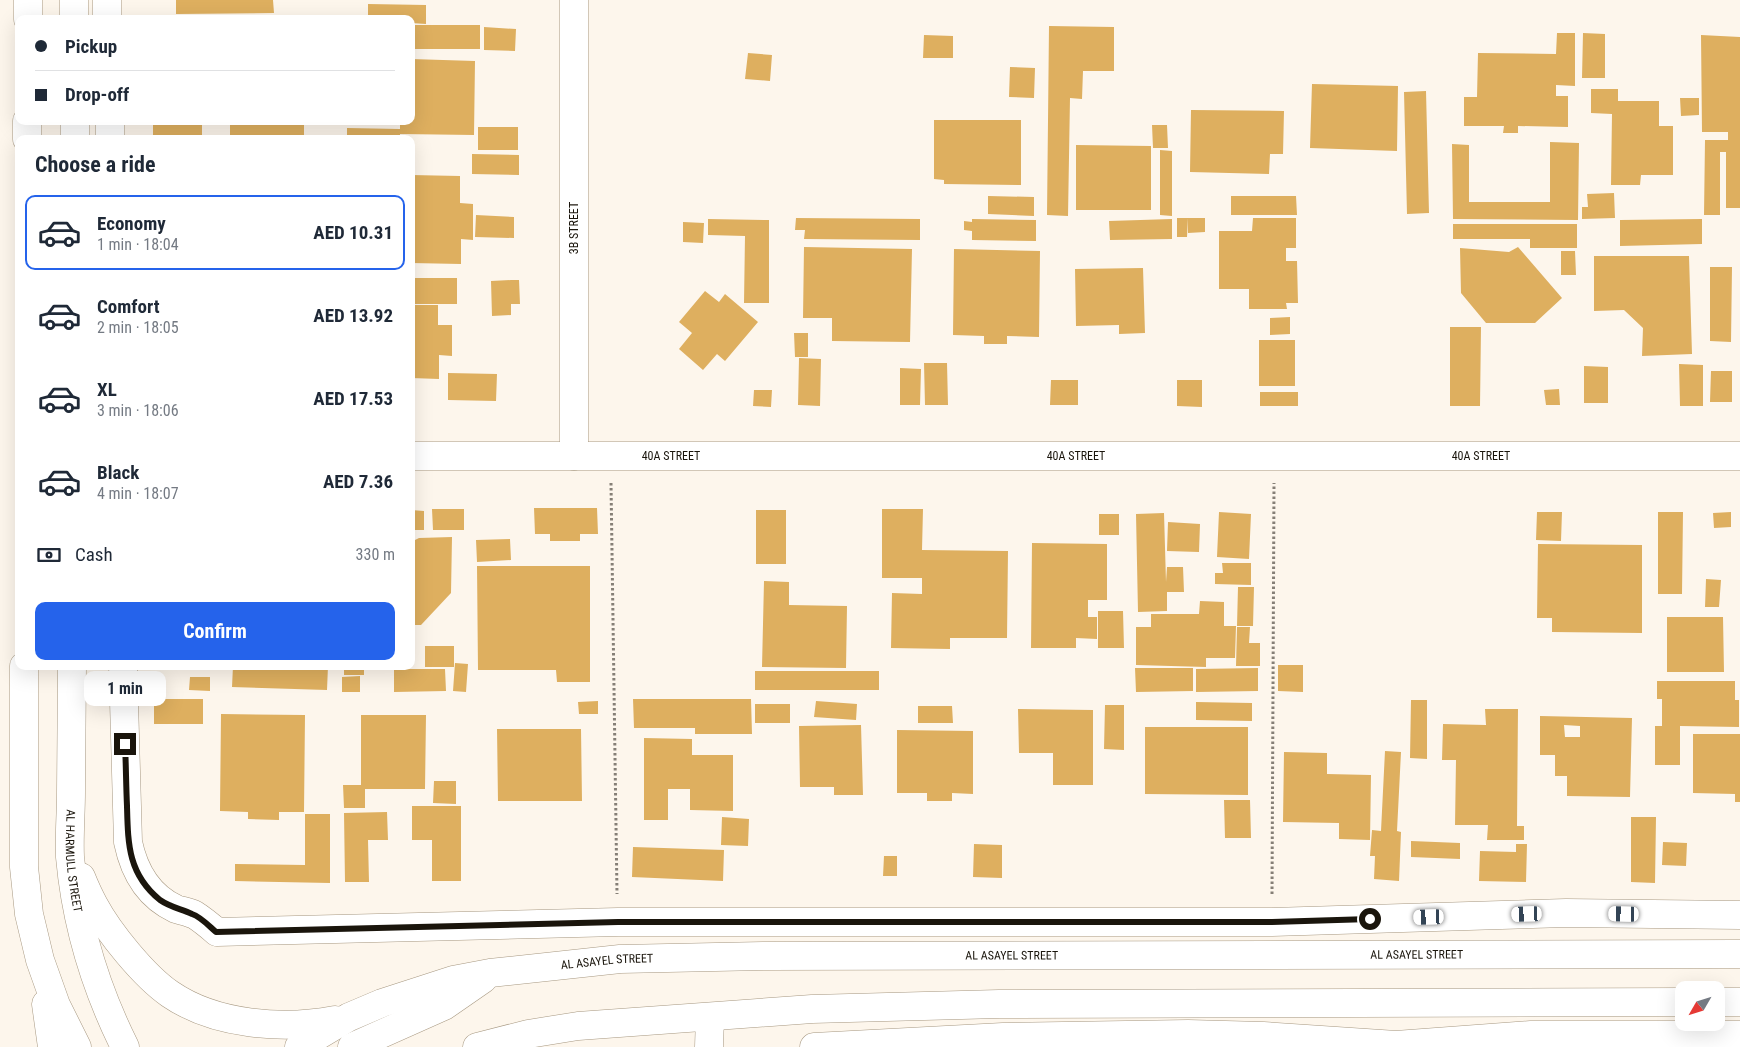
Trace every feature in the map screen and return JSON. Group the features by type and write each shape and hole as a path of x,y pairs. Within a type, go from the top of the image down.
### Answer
{"street":[{"path":"28,0 28,15"},
{"path":"74,0 74,15"},
{"path":"107,0 107,15"},
{"name":"3B STREET","path":"574,0 574,456"},
{"name":"40A STREET","path":"415,456 1740,456"},
{"path":"24,670 24,867 30,914 40,960 52,1047"},
{"name":"AL HARMULL STREET","path":"72,670 70,856 75,895 82,934 93,972 108,1010 126,1047"},
{"path":"123,670 128,842 131,859 144,882 162,901 194,914 216,932 618,922 1272,922 1566,913 1740,915"},
{"path":"70,856 94,906 116,938 141,968 170,994 196,1008 245,1022 280,1025 315,1024 349,1017"},
{"name":"AL ASAYEL STREET","path":"299,1047 349,1017 418,990 453,980 490,973 620,959 753,956 1740,954"},
{"path":"40,960 56,1005 77,1047"},
{"path":"352,1047 444,1006 490,973"},
{"path":"477,1047 528,1034 578,1026 812,1009 981,1005 1675,1002"},
{"path":"1725,1002 1740,1002"},
{"path":"710,1017 710,1047"},
{"path":"814,1047 1003,1037 1188,1034 1263,1036 1396,1045 1531,1035 1740,1035"}],"path":[{"path":"611,455 618,922"},
{"path":"1272,922 1274,455"}],"building":[{"path":"176,0 273,0 274,13 176,14"},
{"path":"368,4 426,5 426,24 415,23 415,15 368,15"},
{"path":"415,25 480,25 480,49 415,49"},
{"path":"1049,26 1114,27 1114,71 1083,71 1082,99 1070,98 1068,216 1047,215"},
{"path":"484,27 516,29 515,51 484,50"},
{"path":"1557,33 1575,33 1575,86 1556,85 1556,96 1568,96 1568,127 1518,126 1518,133 1503,133 1504,126 1464,126 1464,97 1477,97 1478,53 1556,54"},
{"path":"1583,33 1605,34 1605,78 1582,78"},
{"path":"924,35 953,36 953,58 923,58"},
{"path":"1701,35 1740,37 1740,208 1726,208 1726,152 1720,152 1720,215 1704,215 1705,140 1728,140 1728,132 1702,132"},
{"path":"748,53 772,55 770,81 745,79"},
{"path":"415,59 475,61 474,135 347,135 347,128 400,129 400,125 415,125"},
{"path":"1010,67 1035,68 1034,98 1009,97"},
{"path":"1312,84 1398,86 1397,151 1310,148"},
{"path":"1591,89 1618,89 1618,101 1659,101 1659,126 1673,126 1673,175 1641,175 1640,185 1611,185 1612,114 1591,113"},
{"path":"1426,91 1429,213 1407,214 1404,92"},
{"path":"1680,98 1699,98 1699,115 1681,116"},
{"path":"1191,110 1284,111 1283,154 1270,154 1269,174 1190,172"},
{"path":"934,120 1021,120 1021,185 944,184 944,180 934,179"},
{"path":"153,125 202,125 202,135 153,135"},
{"path":"230,125 304,125 304,135 230,135"},
{"path":"1152,125 1167,125 1168,148 1153,148"},
{"path":"478,127 518,127 518,150 478,150"},
{"path":"1550,142 1579,143 1578,220 1453,219 1452,144 1469,145 1469,202 1550,202"},
{"path":"1076,145 1151,146 1151,210 1076,210"},
{"path":"1160,150 1172,151 1172,216 1160,215"},
{"path":"472,154 519,155 519,175 472,174"},
{"path":"415,175 460,176 460,203 473,204 473,240 461,239 461,264 415,263"},
{"path":"1614,193 1615,218 1582,219 1582,207 1588,207 1587,194"},
{"path":"988,196 1034,197 1034,216 988,214"},
{"path":"1231,196 1296,196 1297,215 1231,215"},
{"path":"476,215 514,217 514,238 475,237"},
{"path":"796,218 920,219 920,240 804,239 805,230 795,230"},
{"path":"1177,218 1188,218 1187,237 1177,237"},
{"path":"1188,218 1205,218 1205,232 1188,233"},
{"path":"1253,218 1296,218 1296,248 1286,248 1286,261 1297,261 1298,303 1286,303 1287,309 1249,309 1249,289 1219,289 1219,231 1252,231"},
{"path":"708,219 769,220 769,303 744,303 745,236 708,235"},
{"path":"972,219 1036,220 1036,241 972,240 972,231 964,230 964,221 972,222"},
{"path":"1172,219 1172,239 1110,240 1109,221"},
{"path":"1702,219 1702,244 1620,246 1620,220"},
{"path":"683,222 704,223 703,243 683,242"},
{"path":"1453,224 1577,224 1577,248 1530,248 1530,239 1453,239"},
{"path":"804,247 912,249 910,342 832,341 832,318 803,318"},
{"path":"1518,247 1562,298 1535,323 1486,323 1461,293 1460,248 1509,252"},
{"path":"954,249 1040,251 1039,337 1007,336 1007,344 984,344 984,336 953,335"},
{"path":"1561,251 1575,251 1576,275 1561,275"},
{"path":"1594,256 1689,256 1692,354 1642,356 1643,328 1624,310 1594,311"},
{"path":"1710,267 1732,267 1731,342 1710,341"},
{"path":"1143,268 1145,333 1119,334 1119,325 1076,326 1075,269"},
{"path":"415,278 457,278 457,304 415,304"},
{"path":"519,280 520,304 511,304 511,315 492,316 491,281"},
{"path":"705,291 719,302 725,294 758,322 725,361 717,354 703,370 679,349 692,333 679,322"},
{"path":"415,305 438,305 438,325 452,325 452,356 439,355 439,379 415,378"},
{"path":"1290,317 1290,334 1270,335 1270,318"},
{"path":"1450,327 1481,327 1480,406 1450,406"},
{"path":"794,333 808,333 808,357 795,357"},
{"path":"1259,340 1295,340 1295,386 1259,386"},
{"path":"799,358 821,359 820,406 798,405"},
{"path":"924,363 947,363 948,405 925,405"},
{"path":"1679,364 1703,365 1703,406 1680,406"},
{"path":"1584,366 1608,367 1608,403 1584,403"},
{"path":"900,368 921,369 920,405 900,405"},
{"path":"1711,371 1732,371 1732,402 1710,402"},
{"path":"448,373 497,374 496,401 448,400"},
{"path":"1051,380 1078,380 1078,405 1050,405"},
{"path":"1177,380 1202,380 1202,407 1177,406"},
{"path":"1559,389 1560,405 1546,405 1544,390"},
{"path":"754,390 772,390 771,407 753,406"},
{"path":"1260,392 1298,392 1298,406 1260,406"},
{"path":"534,508 597,508 598,534 580,534 580,541 550,541 550,534 535,534"},
{"path":"432,509 464,509 464,530 433,530"},
{"path":"882,509 923,509 922,550 1008,551 1007,638 950,638 950,649 891,648 892,593 922,594 922,578 882,578"},
{"path":"415,510 424,511 424,530 415,530"},
{"path":"756,510 786,510 786,564 756,564"},
{"path":"1219,512 1251,514 1249,559 1217,557"},
{"path":"1537,512 1562,512 1561,541 1536,540"},
{"path":"1658,512 1683,512 1682,594 1658,594"},
{"path":"1731,512 1731,527 1714,528 1713,513"},
{"path":"1164,513 1166,582 1167,567 1183,567 1184,592 1167,592 1167,611 1138,612 1136,514"},
{"path":"1099,514 1119,514 1119,535 1099,535"},
{"path":"1168,522 1200,524 1199,552 1167,551"},
{"path":"452,537 451,593 421,625 415,625 415,540 419,538"},
{"path":"510,539 511,560 477,562 476,540"},
{"path":"1032,543 1107,544 1107,600 1088,600 1088,617 1097,617 1097,639 1076,638 1076,648 1031,648"},
{"path":"1538,544 1642,545 1642,633 1552,632 1552,618 1537,618"},
{"path":"1222,563 1251,563 1251,585 1215,584 1215,573 1223,573"},
{"path":"477,566 590,566 590,682 557,682 556,670 478,670"},
{"path":"1706,579 1721,580 1719,607 1705,607"},
{"path":"764,581 789,582 789,605 847,606 846,668 762,667"},
{"path":"1238,587 1254,587 1253,626 1237,626"},
{"path":"1200,601 1224,602 1224,626 1236,626 1235,658 1206,658 1206,667 1136,665 1136,627 1151,627 1151,614 1199,614"},
{"path":"1098,611 1123,611 1124,648 1098,648"},
{"path":"1667,617 1723,617 1724,672 1667,672"},
{"path":"1237,627 1250,627 1249,643 1260,643 1260,666 1236,666"},
{"path":"425,646 454,646 454,667 425,667"},
{"path":"455,663 468,664 466,692 453,691"},
{"path":"1278,665 1303,665 1303,692 1278,691"},
{"path":"1135,668 1193,668 1193,691 1136,692"},
{"path":"1258,668 1258,691 1196,692 1196,669"},
{"path":"445,669 446,691 394,692 394,670"},
{"path":"233,670 328,670 327,690 232,687"},
{"path":"344,670 364,670 364,675 344,675"},
{"path":"755,671 879,671 879,690 755,690"},
{"path":"360,676 360,692 342,692 342,677"},
{"path":"190,677 210,677 210,691 189,690"},
{"path":"1657,681 1735,681 1735,700 1739,700 1739,727 1680,726 1680,765 1655,765 1655,726 1662,726 1662,699 1657,699"},
{"path":"154,699 203,699 203,724 154,724"},
{"path":"633,699 751,699 752,734 695,734 695,728 634,728"},
{"path":"1411,700 1427,700 1427,759 1410,758"},
{"path":"598,701 598,714 579,714 578,702"},
{"path":"816,701 857,704 856,720 814,717"},
{"path":"1196,702 1252,703 1252,721 1196,720"},
{"path":"755,704 790,704 790,723 755,723"},
{"path":"1105,705 1124,705 1124,750 1104,749"},
{"path":"918,706 952,706 953,723 918,723"},
{"path":"1018,709 1093,710 1093,785 1053,785 1053,753 1019,753"},
{"path":"1485,709 1518,709 1517,826 1524,826 1524,840 1487,840 1488,825 1455,825 1456,760 1442,760 1443,724 1486,725"},
{"path":"221,714 305,715 304,812 279,812 279,820 248,819 248,812 220,811"},
{"path":"361,715 426,715 425,789 365,789 365,808 344,808 343,785 361,785"},
{"path":"1540,716 1632,718 1630,797 1567,796 1567,776 1555,776 1555,755 1540,755","holes":["1564,725 1580,726 1580,737 1565,737"]},
{"path":"861,725 863,795 834,795 834,787 800,787 799,726"},
{"path":"1145,727 1248,727 1248,795 1145,794"},
{"path":"497,729 581,729 582,801 498,801"},
{"path":"897,730 973,731 973,794 952,793 952,801 927,801 927,793 897,793"},
{"path":"1693,734 1740,734 1740,802 1735,802 1735,794 1693,793"},
{"path":"644,738 692,739 692,755 733,755 733,811 690,810 690,789 668,789 668,820 644,820"},
{"path":"1385,751 1401,752 1397,831 1401,832 1399,881 1374,879 1375,856 1370,856 1372,830 1381,831"},
{"path":"1284,752 1327,753 1327,774 1371,775 1370,840 1339,839 1339,823 1283,822"},
{"path":"434,781 456,781 456,804 433,803"},
{"path":"1224,800 1250,800 1251,838 1225,838"},
{"path":"412,806 461,806 461,881 432,881 432,840 412,840"},
{"path":"387,812 388,840 368,840 369,882 345,882 344,813"},
{"path":"305,814 330,814 330,883 235,881 235,864 305,865"},
{"path":"722,817 749,819 748,846 721,845"},
{"path":"1631,817 1656,817 1655,883 1631,882"},
{"path":"1411,841 1460,843 1460,859 1411,857"},
{"path":"1663,842 1687,843 1686,866 1662,865"},
{"path":"974,844 1002,845 1002,878 973,877"},
{"path":"1516,844 1527,844 1526,882 1479,881 1480,851 1516,852"},
{"path":"633,847 724,850 723,881 632,877"},
{"path":"884,856 897,856 897,876 883,876"}],"route":[{"path":"125,744 128,842 131,859 149,889 162,901 194,914 216,932 618,922 1272,922 1370,919"}]}
